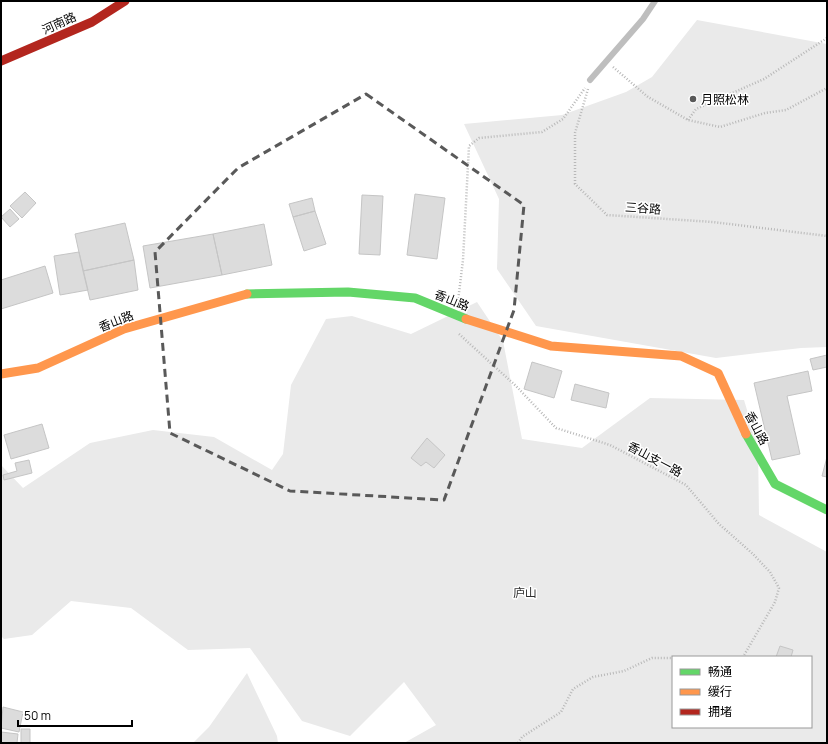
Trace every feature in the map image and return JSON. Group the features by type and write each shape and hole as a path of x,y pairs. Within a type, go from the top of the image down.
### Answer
{"street":[{"name":"河南路","path":"1,62 92,22 125,1"},
{"name":"香山路","path":"1,374 38,368 124,329 249,293 348,292 415,298 456,316 551,346 681,356 718,373 742,427 776,484 827,510"}],"lane":[{"path":"590,80 643,19 655,1"}],"path":[{"path":"688,120 696,109 764,79 827,38"},
{"path":"607,61 648,97 688,120 720,127 765,113 786,110 827,88"},
{"name":"三谷路","path":"590,80 575,133 575,184 606,215 713,222 827,236"},
{"name":"香山支一路","path":"590,80 563,119 542,132 479,138 469,146 462,260 456,316 460,335 516,386 556,428 610,445 686,485 719,524 753,554 770,572 779,588 775,602 744,656"},
{"path":"518,743 522,737 561,712 573,689 593,677 624,671 652,658 672,658"}],"highlighted area":[{"path":"366,94 524,205 514,310 444,500 290,491 170,433 155,252 238,168"}],"green space":[{"path":"697,20 827,44 827,347 801,348 716,358 536,326 497,269 499,199 464,124 562,115 626,92 652,77"},
{"name":"庐山","path":"477,302 503,341 522,439 582,448 650,398 744,400 758,446 759,515 827,552 827,743 404,743 436,725 404,682 350,736 302,721 250,648 188,650 131,608 71,601 32,635 4,639 1,636 1,465 23,488 90,443 153,430 214,437 272,470 283,454 291,385 326,319 352,316 411,334"},
{"path":"247,673 277,736 278,743 193,743 209,727"}],"building":[{"path":"25,192 36,203 22,218 10,206"},
{"path":"415,194 445,198 437,259 407,255"},
{"path":"362,195 383,196 380,255 359,254"},
{"path":"312,198 315,211 293,217 289,204"},
{"path":"10,209 19,219 10,227 1,217"},
{"path":"315,211 326,244 304,251 293,217"},
{"path":"125,223 134,260 83,271 75,234"},
{"path":"264,224 272,265 222,275 213,234"},
{"path":"213,234 222,275 150,288 143,246"},
{"path":"79,252 88,290 60,295 54,256"},
{"path":"134,260 138,290 90,300 83,271"},
{"path":"45,266 53,293 1,309 1,280"},
{"path":"827,355 827,367 813,370 810,359"},
{"path":"532,362 562,371 554,398 524,389"},
{"path":"808,371 812,391 787,396 800,454 772,460 754,383"},
{"path":"575,384 609,393 606,408 571,400"},
{"path":"42,424 49,448 11,459 4,435"},
{"path":"427,438 445,455 434,468 426,462 421,466 411,458"},
{"path":"827,457 827,477 822,476"},
{"path":"29,460 32,473 4,480 3,475 17,471 15,463"},
{"path":"780,646 793,650 791,656 776,656"},
{"path":"3,707 23,712 19,732 1,728"},
{"path":"21,729 30,729 30,743 21,743"},
{"path":"1,732 18,734 17,743 1,743"}],"traffic: fast":[{"path":"247,294 348,292 415,298 466,319"},
{"path":"746,434 775,484 827,510"}],"traffic: slow":[{"path":"1,374 38,368 124,329 247,294"},
{"path":"466,319 551,346 681,356 718,373 746,434"}],"traffic: jam":[{"path":"1,61 92,22 125,1"}],"place":[{"name":"月照松林","path":"693,99"}]}
